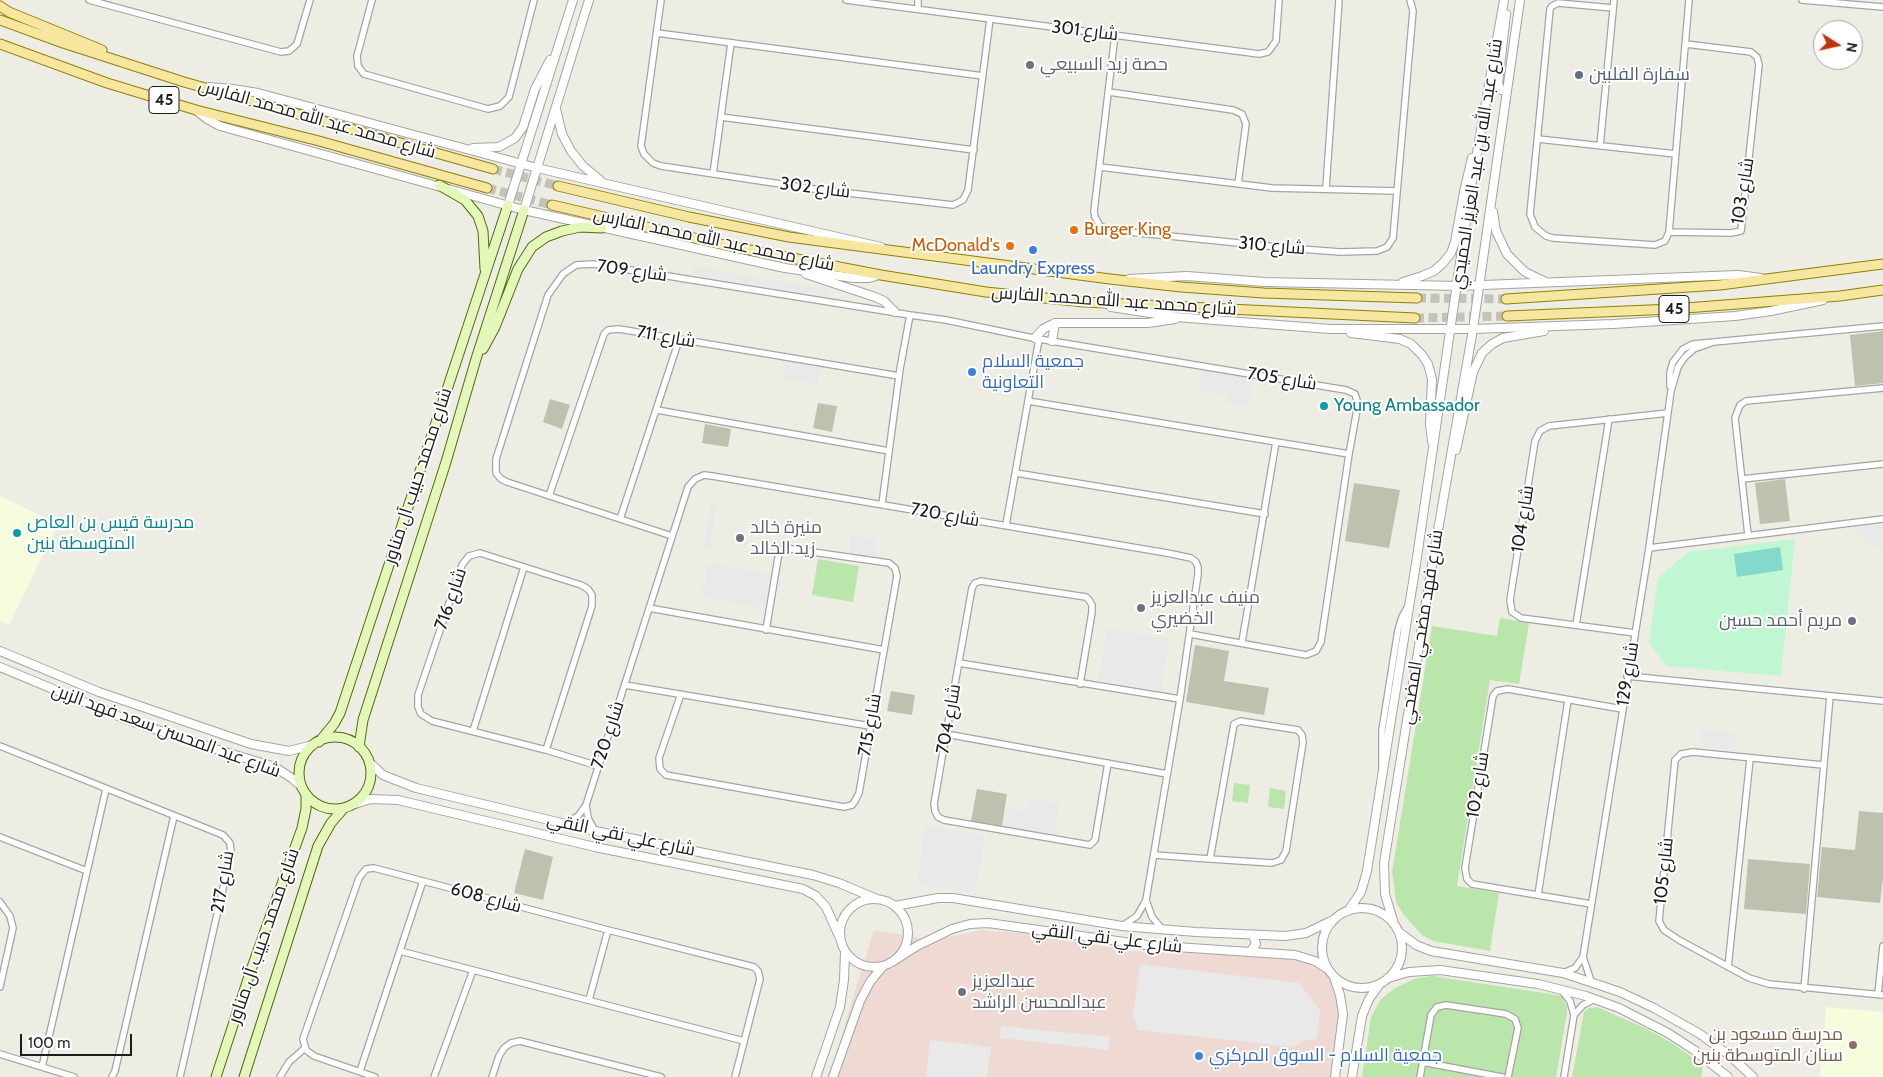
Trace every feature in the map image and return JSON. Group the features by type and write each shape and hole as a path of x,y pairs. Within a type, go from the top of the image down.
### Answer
{"main road":[{"path":"0,6 9,12 81,40 134,64"},
{"name":"شارع محمد عبد الله محمد الفارس","path":"0,20 63,43 203,87 493,169"},
{"name":"شارع محمد عبد الله محمد الفارس","path":"0,46 11,48 107,83 196,110 487,188"},
{"path":"439,186 464,200 478,216 483,231 485,275"},
{"name":"شارع محمد عبد الله محمد الفارس","path":"558,186 744,229 889,251 1121,281 1264,293 1417,298"},
{"name":"شارع محمد حبيب آل مناور","path":"316,743 334,724 340,712 508,205"},
{"name":"شارع محمد عبد الله محمد الفارس","path":"552,206 729,246 881,275 986,292 1084,302 1415,318"},
{"name":"شارع محمد حبيب آل مناور","path":"359,747 363,720 524,210"},
{"path":"476,359 495,327 518,269 532,247 546,237 562,231 580,228 602,228"},
{"name":"45","path":"1506,299 1694,288 1883,264"},
{"name":"45","path":"1507,316 1673,309 1840,296 1883,290"},
{"path":"328,738 350,740 359,747 370,763 371,778 367,789 360,799 348,806 332,809 314,802 304,791 300,776 300,767 304,756 316,743 328,738"},
{"name":"شارع محمد حبيب آل مناور","path":"216,1077 251,970 302,828 306,809 304,791"},
{"name":"شارع محمد حبيب آل مناور","path":"244,1077 318,846 331,823 348,806"}],"street":[{"path":"89,0 281,52 289,51 297,44 310,0"},
{"path":"372,0 357,56 358,66 364,74 488,109 500,106 509,97 534,0"},
{"path":"508,205 573,0"},
{"path":"524,210 589,0"},
{"name":"شارع 302","path":"662,0 642,141 642,150 649,160 656,165 814,189 953,204 967,196 990,19"},
{"name":"شارع 301","path":"846,0 1255,54 1264,54 1272,49 1276,41 1279,0"},
{"path":"918,0 918,9"},
{"path":"1326,188 1339,0"},
{"name":"شارع 310","path":"1116,36 1095,217 1100,226 1105,229 1288,248 1340,252 1377,251 1390,245 1393,238 1413,11 1410,0"},
{"path":"1505,0 1504,35 1498,84 1501,90 1507,91"},
{"name":"شارع عبد الله بن عبد العزيز الحميدي","path":"1451,329 1480,137 1505,0"},
{"name":"شارع عبد الله بن عبد العزيز الحميدي","path":"1473,329 1520,0"},
{"path":"1600,146 1614,0"},
{"path":"1613,8 1558,3 1552,6 1530,214 1532,221 1540,232 1553,238 1655,245 1665,241 1669,232 1689,0"},
{"path":"1802,0 1883,7"},
{"path":"657,33 983,76"},
{"path":"712,174 731,43"},
{"name":"شارع 103","path":"1669,232 1731,233 1741,231 1759,65 1758,57 1750,52 1686,44"},
{"path":"466,149 499,147 516,138 523,127 539,79 556,52"},
{"path":"203,87 258,93 537,168 871,243 889,251"},
{"path":"1109,92 1233,110 1242,114 1246,124 1238,184"},
{"path":"556,106 559,125 571,151 583,166 606,183"},
{"path":"196,110 220,126 524,210 785,268 854,278 870,278 881,275"},
{"path":"721,117 974,150"},
{"path":"1392,284 1428,274 1443,263 1453,248 1468,174 1480,137"},
{"path":"1538,139 1676,154"},
{"path":"1100,167 1272,188 1397,191"},
{"path":"1491,199 1496,231 1507,254 1525,272 1548,282"},
{"name":"شارع 709","path":"672,536 549,496 501,478 496,473 495,466 548,295 563,274 576,265 593,264 946,320 1037,338"},
{"path":"785,268 875,297 884,301 895,312"},
{"path":"1121,281 1146,277 1187,276 1265,282 1480,286 1738,275 1764,279"},
{"path":"1084,302 1184,318 1342,330 1473,329 1562,327 1735,316 1789,308 1840,296"},
{"path":"882,504 899,376 910,315"},
{"path":"1006,526 1037,338 1044,329 1055,323 1148,323 1184,318"},
{"path":"1052,341 1055,323"},
{"name":"شارع 129","path":"1592,981 1583,957 1649,548 1668,413 1670,372 1675,357 1688,346 1699,343 1883,326"},
{"path":"1446,483 1455,456 1473,372 1482,353 1492,344 1503,338 1562,327"},
{"name":"شارع 711","path":"549,496 604,334 613,328 899,376"},
{"name":"شارع فهد مضحي المضحي","path":"1348,911 1364,885 1372,840 1451,329"},
{"name":"شارع فهد مضحي المضحي","path":"1394,924 1383,884 1387,844 1473,329"},
{"path":"1342,330 1363,336 1400,339 1411,344 1419,351 1428,364 1432,379 1430,424 1433,447"},
{"name":"شارع 705","path":"1037,338 1351,391 1355,394 1358,404 1321,642 1316,651 1306,655 1190,634"},
{"path":"620,519 679,340"},
{"path":"1748,535 1735,418 1740,405 1746,401 1883,388"},
{"path":"1028,401 1349,454"},
{"path":"657,410 889,451"},
{"name":"شارع 104","path":"1635,633 1521,618 1514,615 1510,608 1535,440 1540,431 1548,426 1668,413"},
{"path":"1576,625 1609,419"},
{"path":"1242,642 1276,442"},
{"path":"1742,479 1883,464"},
{"path":"1016,473 1265,514"},
{"name":"شارع 720","path":"565,824 578,816 586,805 688,487 696,479 704,475 1191,558 1196,562 1198,574 1180,699 1146,900 1137,916 1122,926"},
{"path":"1649,548 1883,519"},
{"name":"شارع 715","path":"681,694 659,758 660,769 666,776 844,807 852,805 856,801 858,793 884,650 897,576 895,568 889,563 793,548 780,550 766,630"},
{"name":"شارع 716","path":"546,750 593,599 585,587 484,553 473,554 466,558 462,565 418,695 418,707 424,717 432,721 546,750 598,766"},
{"path":"473,731 524,567"},
{"name":"شارع 704","path":"1080,684 1092,612 1092,605 1086,597 981,581 975,583 972,588 946,734 934,804 935,811 938,817 944,820 1085,846 1093,844 1108,763"},
{"path":"649,608 884,650"},
{"name":"شارع عبد المحسن سعد فهد الزبن","path":"0,651 98,692 251,744 289,751 316,743"},
{"path":"959,663 1180,699"},
{"name":"شارع عبد المحسن سعد فهد الزبن","path":"0,667 125,720 275,767 293,779 304,791"},
{"path":"1628,676 1883,702"},
{"path":"625,685 870,726"},
{"name":"شارع 102","path":"1591,904 1472,884 1467,879 1465,868 1493,696 1497,691 1508,689 1622,709"},
{"path":"1804,989 1830,696"},
{"path":"1538,895 1568,700"},
{"path":"1154,855 1210,859 1272,863 1281,860 1302,742 1302,735 1298,730 1240,721 1234,724 1210,859"},
{"path":"946,734 1168,774"},
{"name":"شارع 217","path":"0,746 223,835 228,840 232,849 180,1077"},
{"name":"شارع 105","path":"1823,764 1693,752 1681,754 1675,760 1659,921 1664,930 1749,978 1769,984 1804,989 1881,995"},
{"path":"1728,967 1750,758"},
{"name":"شارع علي نقي النقي","path":"370,763 383,775 406,785 595,831 819,877 852,887 877,899"},
{"path":"42,1066 106,789"},
{"name":"شارع علي نقي النقي","path":"348,806 370,799 398,800 595,847 803,890 816,896 826,907 839,936"},
{"path":"586,805 588,818 595,831"},
{"path":"112,1077 116,1071 174,816"},
{"path":"0,837 87,872"},
{"path":"1372,840 1379,845 1387,844"},
{"name":"شارع 608","path":"305,1048 303,1039 305,1032 361,874 366,869 374,868 756,968 760,979 735,1077"},
{"path":"360,1072 423,881"},
{"name":"شارع علي نقي النقي","path":"895,906 938,898 953,898 1122,926 1253,935 1296,935 1316,930 1335,919"},
{"path":"877,899 887,901 902,914 907,924 908,935 906,945 900,955 892,962 872,968 861,966 852,960 845,952 839,936 843,917 849,909 862,901 877,899"},
{"path":"1146,900 1152,917 1163,930"},
{"path":"0,902 10,916 13,928 0,987"},
{"path":"1352,1077 1362,1016 1369,999 1400,962 1402,942 1399,932 1387,917 1373,910 1358,908 1348,911 1335,919 1325,934 1323,943 1324,961 1334,976 1351,986 1371,987 1380,984"},
{"name":"شارع علي نقي النقي","path":"892,962 952,929 979,923 1146,944 1301,956 1315,960 1328,969"},
{"path":"589,1000 608,930"},
{"path":"1399,932 1410,942 1423,949 1563,973 1592,981 1638,999 1678,1020 1715,1044 1753,1077"},
{"path":"1250,952 1256,944 1253,935"},
{"path":"1881,995 1883,946"},
{"path":"400,951 744,1041"},
{"path":"816,1077 840,1008 845,952"},
{"path":"1563,973 1575,968 1583,957"},
{"path":"1468,974 1466,965 1471,958"},
{"path":"833,1077 860,1001 870,982 882,966"},
{"path":"434,1077 473,970"},
{"path":"1388,978 1420,970 1440,970 1560,989 1595,999 1636,1016 1668,1033 1700,1054 1728,1077"},
{"path":"1334,976 1340,994 1342,1014 1335,1077"},
{"path":"1560,989 1570,1001 1574,1015 1564,1077"},
{"path":"1574,1015 1583,1004 1595,999"},
{"path":"1420,1077 1431,1015 1437,1007 1446,1005 1506,1014 1515,1019 1518,1028 1508,1077"},
{"path":"492,1077 499,1056 504,1048 511,1043 520,1041 661,1077"},
{"path":"280,1077 289,1062 305,1048 314,1056 376,1077"},
{"path":"0,1054 74,1077"},
{"path":"1422,1062 1502,1077"}],"shaded area":[{"path":"693,266 829,290 828,297 692,274"},
{"path":"1883,331 1883,383 1855,386 1850,335"},
{"path":"785,361 821,367 818,384 782,379"},
{"path":"1203,367 1255,377 1250,407 1226,403 1227,395 1198,390"},
{"path":"550,399 570,405 562,429 543,422"},
{"path":"818,403 837,406 832,432 813,428"},
{"path":"705,424 731,429 728,447 702,443"},
{"path":"1785,479 1790,521 1760,524 1755,483"},
{"path":"1354,483 1400,490 1389,548 1345,541"},
{"path":"0,496 58,524 9,625 0,621"},
{"path":"711,503 717,504 709,550 703,549"},
{"path":"1883,525 1883,547 1871,546 1851,528"},
{"path":"851,535 877,539 874,557 848,553"},
{"path":"1795,539 1781,676 1666,666 1649,643 1658,578 1688,552"},
{"path":"1780,547 1783,570 1737,577 1734,554"},
{"path":"708,563 770,574 764,608 702,597"},
{"path":"1107,628 1170,639 1161,691 1098,680"},
{"path":"1195,645 1229,651 1224,681 1269,688 1264,715 1186,702"},
{"path":"891,691 915,695 912,715 887,711"},
{"path":"1701,730 1735,733 1734,750 1699,747"},
{"path":"977,789 1007,794 1002,826 971,821"},
{"path":"1028,798 1060,803 1054,837 1003,828 1006,808 1026,811"},
{"path":"1859,811 1883,813 1883,878 1880,903 1817,897 1822,847 1855,850"},
{"path":"925,826 985,835 976,894 916,884"},
{"path":"525,849 553,857 543,900 514,893"},
{"path":"1748,859 1810,864 1806,914 1744,909"},
{"path":"874,930 933,940 982,930 1035,934 1129,951 1297,956 1315,963 1329,976 1336,991 1339,1018 1331,1077 833,1077 845,1023"},
{"path":"1140,964 1299,983 1320,1010 1317,1039 1302,1041 1295,1047 1138,1030 1133,1015"},
{"name":"مدرسة مسعود بن سنان المتوسطة بنين","path":"1826,1007 1883,1012 1883,1077 1820,1077"},
{"path":"1001,1026 1110,1037 1108,1050 1000,1038"},
{"path":"930,1040 991,1047 987,1077 926,1077"}],"green space":[{"path":"818,559 859,566 853,602 812,595"},
{"path":"1500,618 1529,623 1519,684 1490,680 1457,886 1499,893 1490,951 1433,941 1422,935 1404,915 1396,902 1392,872 1432,626 1497,636"},
{"path":"1234,783 1250,785 1248,803 1232,801"},
{"path":"1270,788 1286,791 1284,809 1268,807"},
{"path":"1432,976 1562,997 1567,1006 1567,1013 1556,1077 1362,1077 1371,1017 1381,999 1395,988 1414,979"},
{"path":"1597,1007 1647,1029 1672,1043 1703,1065 1701,1077 1572,1077 1584,1012 1589,1008"}],"tunnel":[{"path":"493,169 558,186"},
{"path":"487,188 552,205"},
{"path":"1417,298 1506,299"},
{"path":"1415,318 1507,316"}],"place":[{"name":"حصة زيد السبيعي","path":"1030,65"},
{"name":"سفارة الفلبين","path":"1579,75"},
{"name":"Burger King","path":"1074,230"},
{"name":"McDonald's","path":"1010,246"},
{"name":"Laundry Express","path":"1033,250"},
{"name":"جمعية السلام التعاونية","path":"972,372"},
{"name":"Young Ambassador","path":"1324,406"},
{"name":"مدرسة قيس بن العاص المتوسطة بنين","path":"17,533"},
{"name":"منيرة خالد زيد الخالد","path":"740,538"},
{"name":"منيف عبدالعزيز الخضيري","path":"1141,608"},
{"name":"مريم أحمد حسين","path":"1852,621"},
{"name":"عبدالعزيز عبدالمحسن الراشد","path":"962,992"},
{"name":"مدرسة مسعود بن سنان المتوسطة بنين","path":"1853,1045"},
{"name":"جمعية السلام - السوق المركزي","path":"1199,1056"}]}
